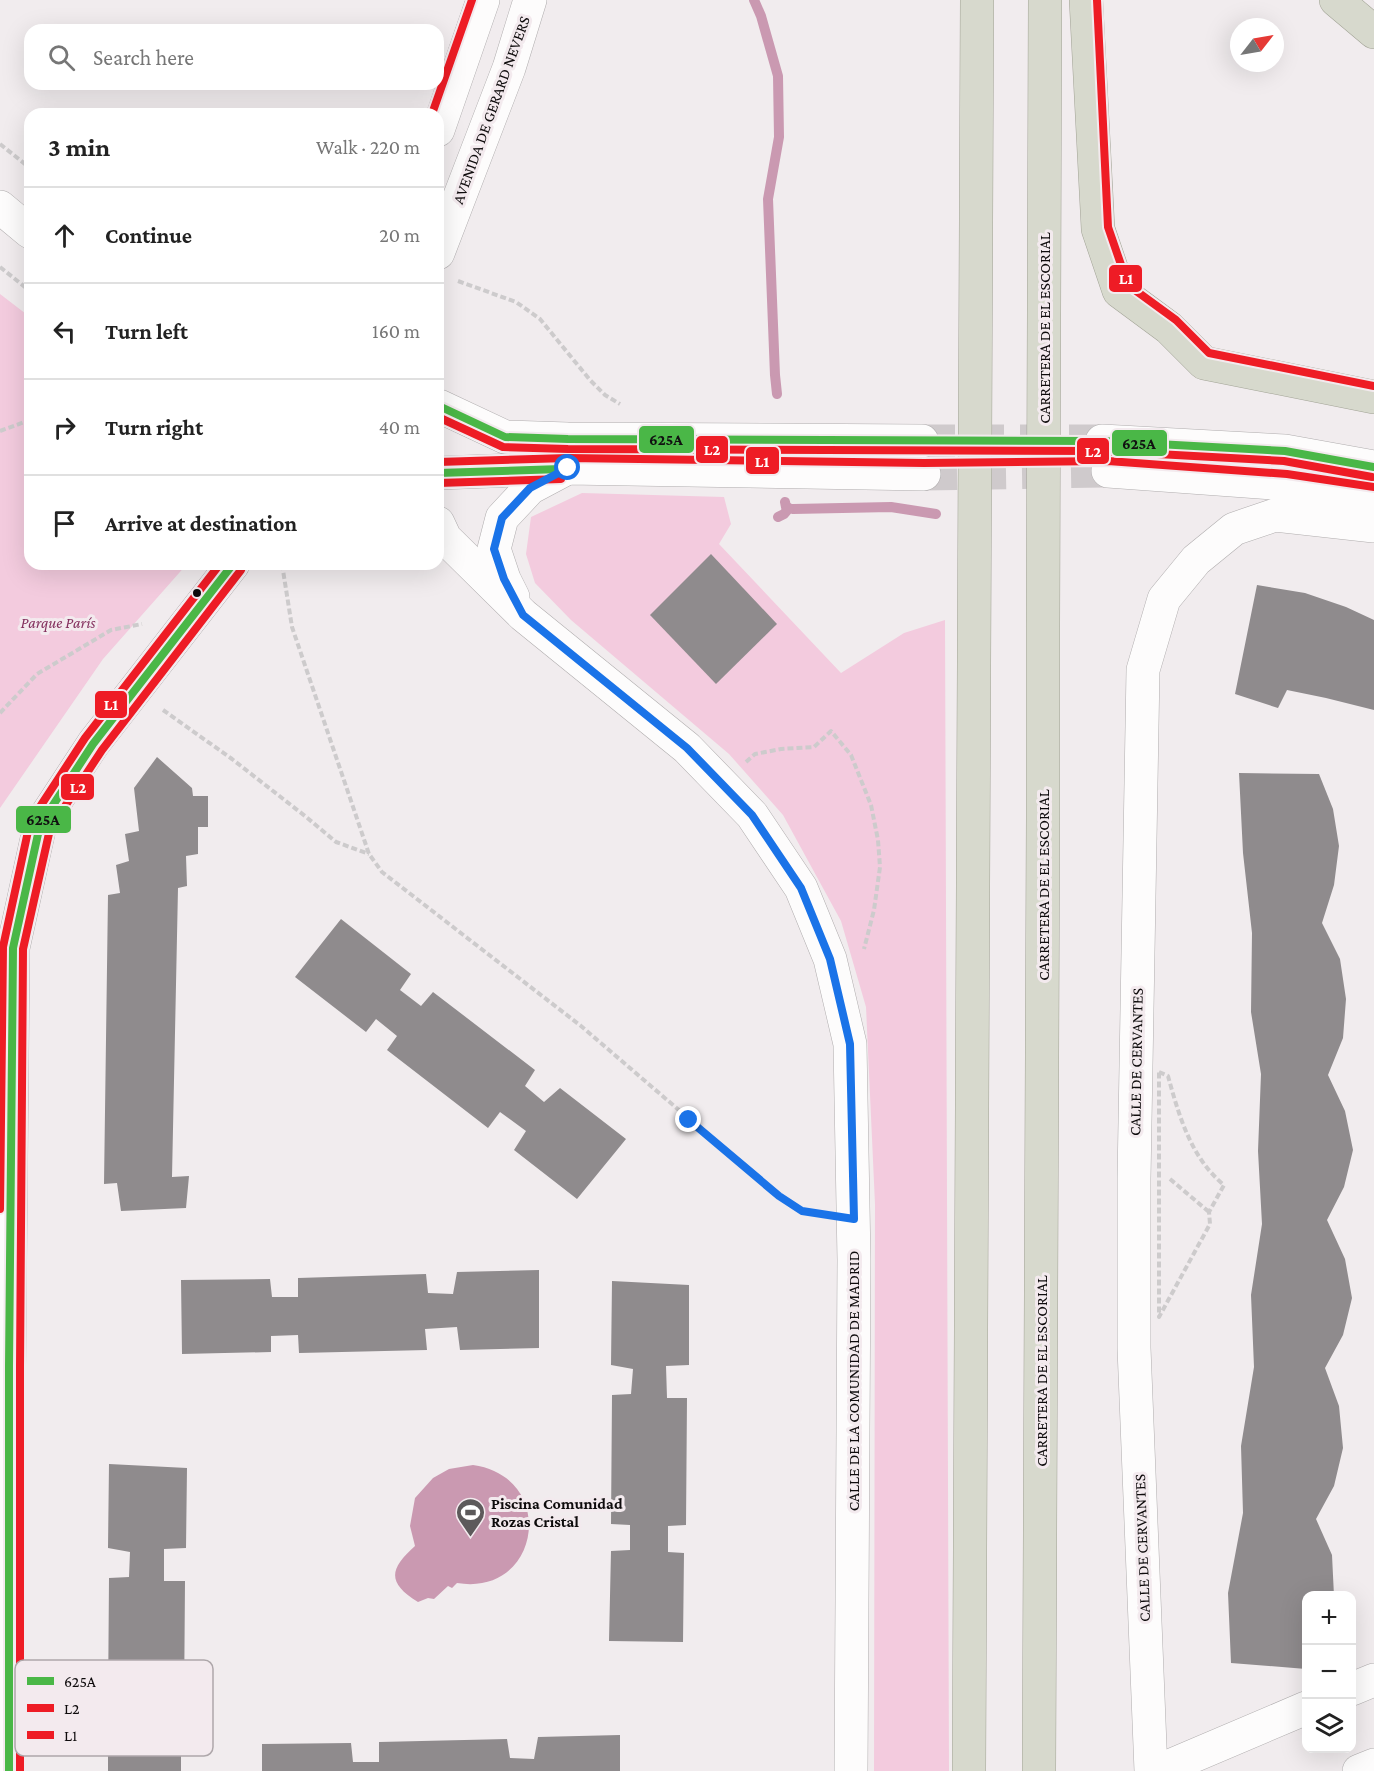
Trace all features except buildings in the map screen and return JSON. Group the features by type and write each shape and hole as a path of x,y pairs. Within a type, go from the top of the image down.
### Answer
{"highway":[{"path":"969,1771 977,0"},
{"name":"CARRETERA DE EL ESCORIAL","path":"1039,1771 1045,0"},
{"path":"1042,627 1065,202 1064,0"},
{"path":"1086,0 1098,229 1119,291 1169,328 1204,363 1374,397"},
{"path":"1336,0 1374,32"}],"street":[{"path":"444,113 483,0"},
{"name":"AVENIDA DE GERARD NEVERS","path":"444,266 530,0"},
{"path":"0,207 24,227"},
{"path":"444,408 505,437 580,440 922,441"},
{"path":"1374,467 1285,451 1105,456 1374,498"},
{"path":"444,473 568,468 924,474"},
{"name":"CALLE DE LA COMUNIDAD DE MADRID","path":"523,615 504,579 494,549 502,518 530,488 568,468"},
{"name":"CALLE DE CERVANTES","path":"1151,1771 1134,1348 1134,1168 1143,670 1164,599 1196,560 1234,529 1275,515 1374,526"},
{"name":"CALLE DE LA COMUNIDAD DE MADRID","path":"444,536 523,615 687,748 752,815 801,888 831,965 850,1044 854,1219 851,1771"},
{"name":"CALLE DE LA COMUNIDAD DE MADRID","path":"444,564 523,615"},
{"path":"9,1771 5,1366 13,948 40,825 93,744 228,570"},
{"path":"1356,1687 1374,1680"},
{"path":"1158,1771 1302,1710"},
{"path":"1359,1771 1374,1765"}],"path":[{"path":"0,144 24,163"},
{"path":"444,266 516,302 540,319 590,380 605,395 628,408"},
{"path":"0,267 24,286"},
{"path":"0,431 24,422"},
{"path":"283,570 292,627 369,854 382,872 581,1026 779,1196 802,1211 854,1219"},
{"path":"0,713 37,674 111,630 194,615"},
{"path":"135,690 232,759 336,842 369,854"},
{"path":"721,783 755,754 781,749 814,747 831,731 851,755 871,805 878,840 880,867 874,910 862,956 831,965"},
{"path":"1159,1072 1168,1076 1181,1122 1198,1156 1211,1175 1224,1185 1209,1212 1210,1224 1159,1317"},
{"path":"1166,1176 1209,1212"}],"green space":[{"name":"Parque París","path":"0,294 24,312 24,570 182,570 103,659 0,808"},
{"path":"582,493 724,497 731,524 719,544 841,673 904,633 945,620 949,1771 874,1771 875,1204 866,1007 841,921 783,815 729,754 571,620 535,583 526,554 531,517"}],"shaded area":[{"name":"Piscina Comunidad Rozas Cristal","path":"473,1465 500,1474 518,1490 527,1511 528,1534 521,1555 507,1572 485,1582 457,1583 452,1588 448,1586 434,1599 428,1598 418,1602 401,1588 395,1576 400,1562 415,1546 410,1526 415,1498 433,1478 449,1469"}],"waterway":[{"path":"754,0 761,16 778,76 779,137 768,199 777,394"},
{"path":"785,502 786,507 793,509 891,507 936,514"},
{"path":"778,517 789,508"}],"tunnel":[{"path":"922,441 1102,441"},
{"path":"924,474 1108,471"}],"transit line":[{"name":"L1","path":"444,80 472,0"},
{"name":"L1","path":"1097,0 1108,227 1128,285 1176,320 1209,353 1374,386"},
{"name":"L1","path":"434,108 440,90"},
{"name":"625A","path":"444,408 505,437 1102,441 1285,451 1374,467"},
{"name":"L2","path":"444,420 503,447 1102,451 1284,461 1372,477"},
{"name":"L1","path":"444,462 568,458 924,463 1108,461 1287,474 1374,487"},
{"name":"625A","path":"444,473 561,469"},
{"name":"L2","path":"444,483 561,479"},
{"name":"L1","path":"0,1209 3,947 30,822 85,738 215,570"},
{"name":"625A","path":"9,1771 9,1366 13,948 40,825 93,744 228,570"},
{"name":"L2","path":"20,1660 23,949 50,829 102,750 241,570"},
{"name":"L2","path":"20,1756 20,1771"}],"place":[{"name":"Piscina Comunidad Rozas Cristal","path":"470,1538"}],"route":[{"path":"568,468 530,488 502,518 494,549 504,579 523,615 687,748 752,815 801,888 830,959 850,1044 854,1219 802,1211 779,1196 689,1120"}]}
